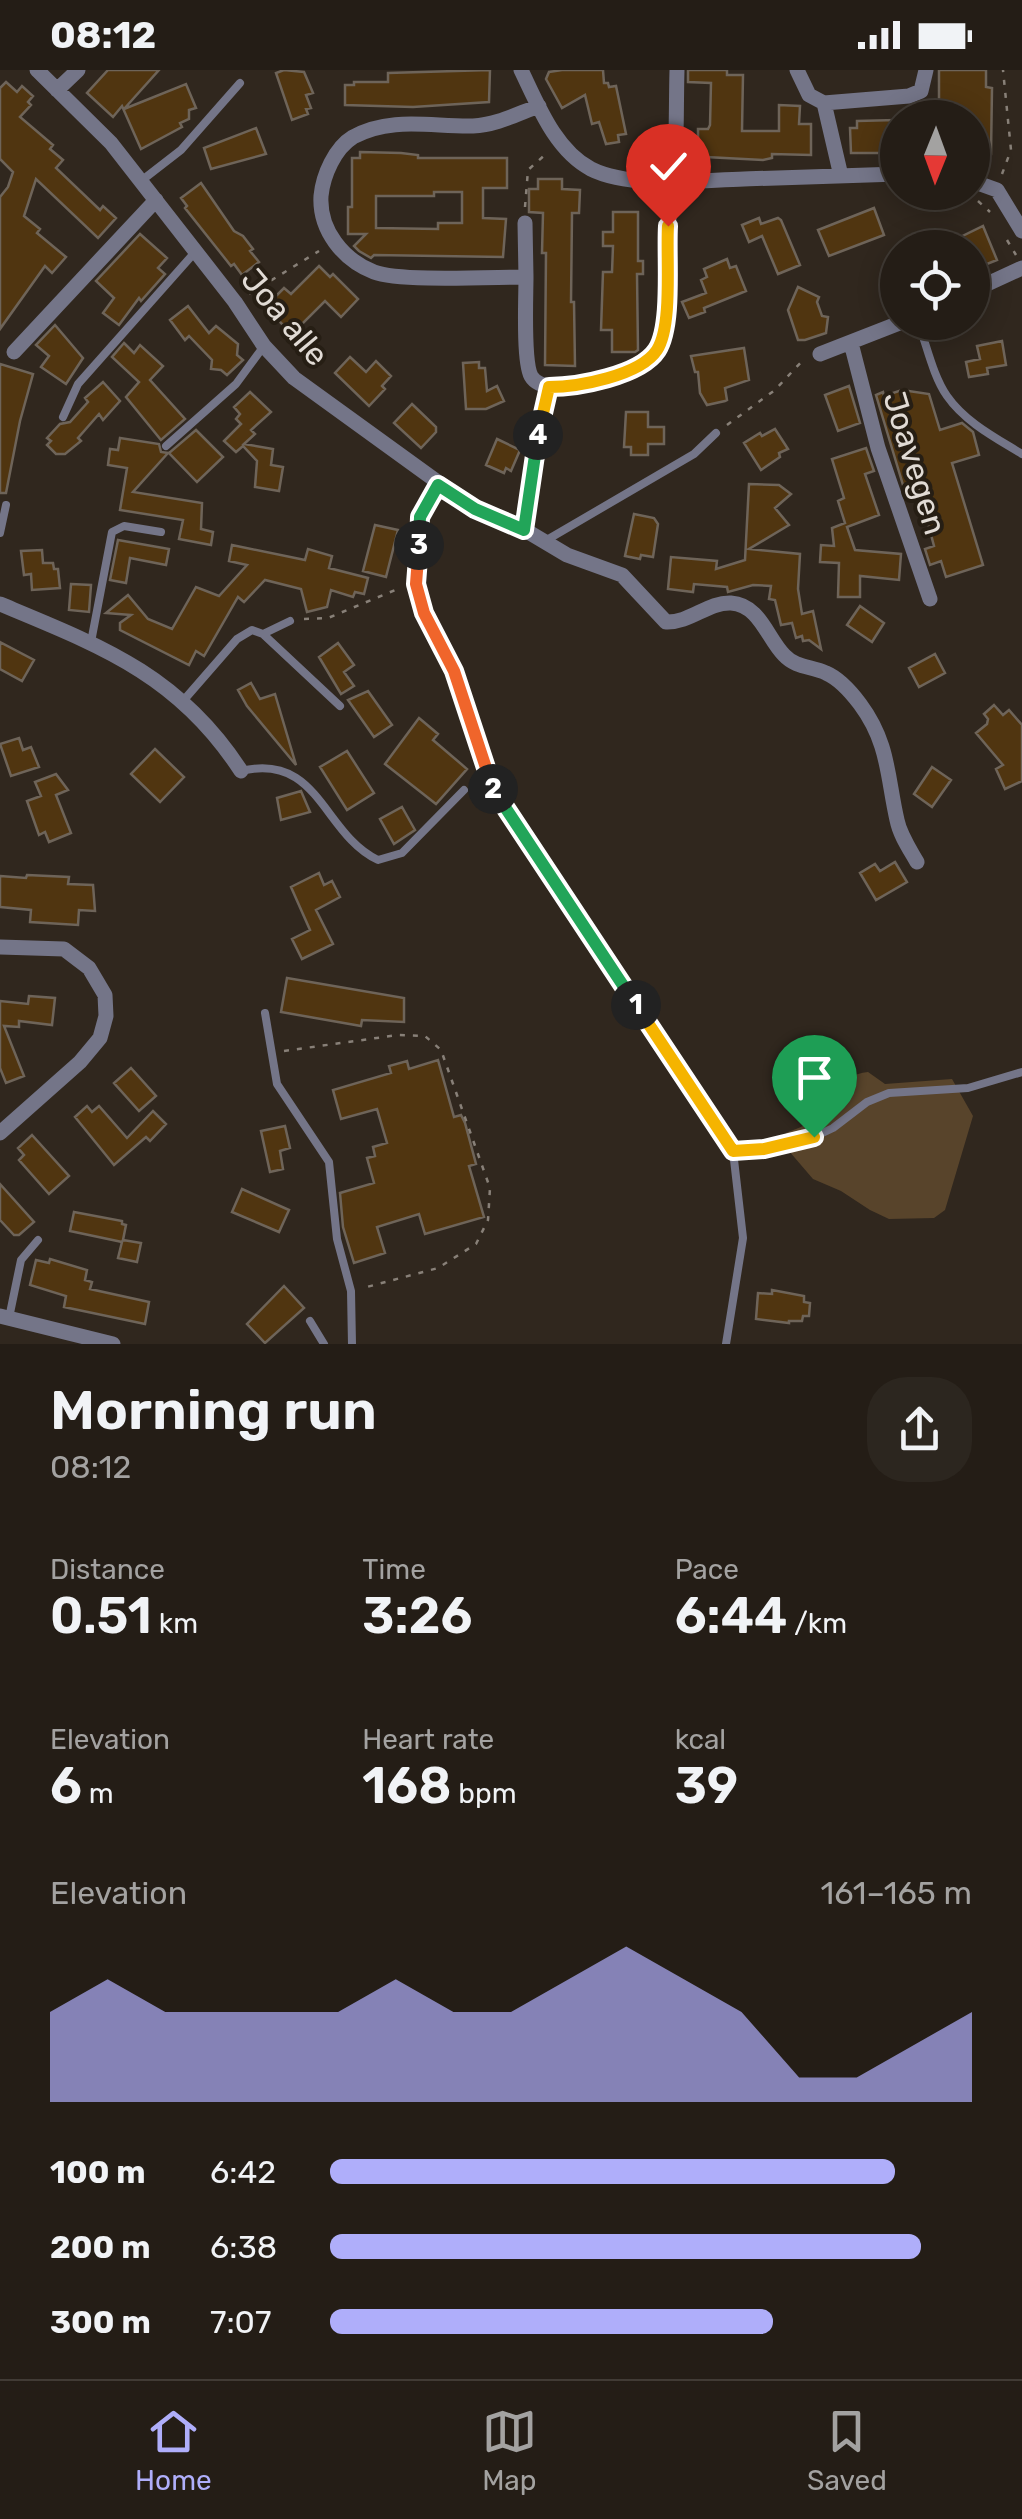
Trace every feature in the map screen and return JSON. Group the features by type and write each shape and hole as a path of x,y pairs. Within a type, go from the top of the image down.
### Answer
{"street":[{"name":"Joa alle","path":"37,70 111,143 236,302 264,346 294,378 475,509 524,530 567,555 622,575 666,622 678,622 720,604 735,603 747,608 790,662 825,672 840,682 873,724 887,754 897,822 917,862"},
{"path":"57,90 78,70"},
{"path":"521,70 569,152 590,168 617,178 674,181 880,175"},
{"path":"525,223 528,369 538,384 568,387 623,372 647,360 659,346 664,324 674,181 676,70"},
{"path":"797,70 809,95 824,103 909,96 921,91 926,70"},
{"path":"824,103 841,176"},
{"path":"526,277 376,274 350,260 334,240 322,209 322,186 336,155 348,140 362,132 400,124 475,126 498,122 539,106"},
{"path":"990,189 997,190 1022,231"},
{"path":"14,352 156,200"},
{"path":"990,282 1022,266"},
{"path":"820,354 880,331"},
{"name":"Joavegen","path":"851,343 878,448 930,599"},
{"path":"416,584 420,517 438,485"},
{"path":"0,604 90,642 184,700 217,734 241,771"},
{"path":"0,947 64,949 88,968 106,995 100,1038 80,1062 0,1133"},
{"path":"4,1317 113,1344"}],"lane":[{"path":"141,181 181,150 240,83"},
{"path":"64,417 78,384 94,363 196,251"},
{"path":"925,340 944,392 954,405 989,434 1022,454"},
{"path":"166,446 236,384 264,346"},
{"path":"545,541 694,454 716,433"},
{"path":"0,533 6,506"},
{"path":"90,642 112,532 124,526 161,532"},
{"path":"416,584 424,613 454,671 490,786 733,1151 742,1238 726,1344"},
{"path":"184,700 246,632 263,634 290,620"},
{"path":"263,634 340,706"},
{"path":"241,771 265,766 284,770 303,783 353,840 378,860 402,854 464,790"},
{"path":"265,1013 277,1084 329,1162 337,1239 352,1292 352,1344"},
{"path":"733,1151 764,1149 814,1137 867,1102 889,1093 968,1088 1022,1072"},
{"path":"4,1317 21,1260 38,1240"},
{"path":"310,1321 324,1344"}],"path":[{"path":"997,190 1011,150 1002,70"},
{"path":"525,223 526,174 550,151"},
{"path":"989,210 992,214"},
{"path":"236,302 334,240"},
{"path":"1007,240 1022,266"},
{"path":"716,433 774,390 804,359 820,354"},
{"path":"524,530 549,387"},
{"path":"290,620 328,618 355,604 416,584"},
{"path":"272,1052 398,1035 425,1036 441,1050 490,1188 488,1220 476,1244 438,1268 352,1292"}],"shaded area":[{"path":"868,1072 885,1084 952,1079 973,1116 945,1210 934,1218 889,1219 813,1179 789,1151 786,1133 818,1117 845,1082"}],"building":[{"path":"108,70 159,70 124,109 186,84 196,108 189,110 189,119 180,123 182,127 141,149 122,106 113,117 87,93"},
{"path":"490,70 489,102 413,107 345,105 345,85 388,82 388,73"},
{"path":"603,70 604,83 616,86 626,134 618,135 619,142 606,144 599,122 592,124 585,95 562,108 546,79 549,72"},
{"path":"688,70 727,70 727,75 743,75 742,131 779,131 779,105 800,106 799,124 811,124 811,155 772,154 772,158 763,160 687,156 687,137 698,137 698,129 708,129 710,125 711,83 688,82"},
{"path":"939,70 986,70 986,87 992,88 991,154 990,100 939,100"},
{"path":"304,72 313,93 306,95 311,108 306,109 308,114 292,120 276,73"},
{"path":"6,82 17,92 22,86 33,96 28,102 31,105 20,117 53,145 50,149 63,160 56,168 100,210 103,206 116,218 98,238 36,179 24,216 40,229 37,233 66,257 52,273 45,266 0,329 0,197 13,172 0,159 0,88"},
{"path":"880,120 880,153 851,153 850,128 857,128 857,121"},
{"path":"256,128 266,154 211,169 204,148"},
{"path":"360,152 401,153 418,158 507,158 507,188 483,188 483,218 506,219 503,257 371,258 359,251 354,246 366,234 348,234 348,207 352,207 352,158 360,158","holes":["462,192 462,223 438,223 438,229 376,228 376,196"]},
{"path":"538,179 562,179 562,189 580,190 579,213 572,213 575,366 545,365 543,213 529,212 529,189 538,189"},
{"path":"201,183 259,262 242,275 185,208 181,198"},
{"path":"874,208 882,230 880,237 829,256 818,230"},
{"path":"613,212 638,212 638,261 643,261 643,274 637,274 635,352 612,352 612,330 601,330 603,272 612,272 613,246 603,246 603,232 613,232"},
{"path":"759,218 761,224 781,220 800,265 778,274 762,236 749,242 742,225"},
{"path":"140,234 167,258 158,268 165,274 141,301 139,298 119,325 103,313 114,298 96,281"},
{"path":"990,243 997,260 990,263"},
{"path":"727,259 730,268 736,266 746,291 689,318 682,302 706,293 701,280 707,277 704,269"},
{"path":"319,266 358,299 341,317 325,301 292,334 265,307 284,288 291,294"},
{"path":"798,287 819,297 822,316 828,317 826,333 798,340 788,310"},
{"path":"188,306 209,333 216,326 238,344 237,355 243,360 227,375 211,369 212,360 189,336 185,340 170,320"},
{"path":"55,325 83,358 66,384 41,367 49,356 36,345"},
{"path":"1002,341 1006,365 987,368 988,374 969,377 966,362 980,359 977,346"},
{"path":"124,343 134,353 140,345 163,366 150,380 185,419 161,440 126,397 139,382 112,357"},
{"path":"744,348 749,380 725,388 727,400 707,405 691,356"},
{"path":"350,357 366,372 376,361 391,376 369,406 335,373"},
{"path":"479,362 479,368 485,368 487,391 497,386 504,401 486,409 466,409 463,363"},
{"path":"0,364 33,374 6,493 0,493"},
{"path":"103,382 120,401 103,420 99,414 78,438 81,441 65,454 56,454 47,445 51,441 47,438 60,424 70,422 88,402 85,398"},
{"path":"849,386 860,423 838,431 825,395"},
{"path":"902,390 929,394 940,430 962,423 973,432 979,455 952,463 983,565 946,577 941,561 930,565 925,549 934,546 918,486 907,489 906,495 876,395"},
{"path":"250,392 271,412 251,430 255,434 244,444 273,449 271,465 283,467 279,491 255,487 257,461 243,446 236,452 224,441 241,424 234,407"},
{"path":"412,404 436,427 421,448 394,423"},
{"path":"626,412 648,412 648,427 664,427 664,444 648,444 648,455 631,455 631,447 624,447"},
{"path":"775,429 788,449 761,470 744,443"},
{"path":"196,430 223,457 197,482 169,453"},
{"path":"120,438 159,444 161,452 168,453 133,492 202,503 201,529 213,532 211,545 179,539 183,520 120,510 127,468 108,465 110,449 118,450"},
{"path":"497,439 520,450 511,471 506,468 504,473 486,465"},
{"path":"866,448 874,471 865,474 879,515 847,527 855,550 901,554 899,580 860,576 860,597 838,597 839,563 820,562 821,545 834,546 832,528 845,523 838,501 844,498 832,459"},
{"path":"749,484 779,485 791,494 775,508 789,525 749,549 800,554 798,589 802,614 813,611 821,649 809,640 803,641 802,636 796,638 792,623 781,625 775,600 769,599 771,586 753,585 728,592 727,587 694,584 693,592 668,589 671,557 717,561 716,569 745,560"},
{"path":"634,514 654,518 658,524 653,557 625,556"},
{"path":"375,525 398,530 386,577 363,571"},
{"path":"118,540 169,549 166,565 130,558 126,583 110,580"},
{"path":"232,545 305,560 308,549 332,556 329,568 368,578 364,594 355,592 353,597 331,590 327,607 307,612 301,589 265,580 244,602 238,597 204,656 196,651 189,665 120,630 120,623 131,615 106,613 128,595 148,619 172,629 196,587 219,596 247,565 229,561"},
{"path":"42,550 43,563 53,563 54,569 58,569 60,588 32,590 31,574 24,575 21,551"},
{"path":"71,584 91,585 89,612 69,610"},
{"path":"860,606 884,623 872,642 847,625"},
{"path":"0,642 34,660 22,681 0,669"},
{"path":"338,643 354,665 344,672 354,686 341,694 319,657"},
{"path":"935,654 945,673 919,687 909,668"},
{"path":"251,683 260,699 275,694 296,765 238,690"},
{"path":"368,691 392,725 374,737 348,700"},
{"path":"994,705 1003,715 1009,710 1022,725 1022,781 1005,789 996,769 1003,765 976,733 987,724 984,714"},
{"path":"419,718 438,734 433,740 467,769 436,804 385,764"},
{"path":"19,738 23,750 31,747 39,767 11,776 0,744"},
{"path":"155,749 184,777 160,802 131,774"},
{"path":"347,751 374,793 347,810 320,767"},
{"path":"932,767 951,780 932,807 914,794"},
{"path":"56,774 68,790 56,795 71,833 49,842 45,832 39,835 27,801 41,796 35,782"},
{"path":"301,791 310,812 281,820 277,798"},
{"path":"402,807 415,830 394,844 380,819"},
{"path":"895,862 907,882 876,900 860,873 875,864 880,871"},
{"path":"319,873 324,885 332,881 340,897 316,910 333,944 302,959 292,939 310,930 291,887"},
{"path":"0,876 69,877 68,884 93,885 95,911 79,910 78,925 30,922 31,910 0,907"},
{"path":"287,978 404,998 404,1022 362,1020 361,1026 281,1012"},
{"path":"29,996 55,998 52,1025 19,1021 19,1027 4,1026 24,1076 6,1083 0,1068 0,1001 28,1004"},
{"path":"438,1060 454,1117 461,1115 465,1123 476,1164 469,1166 484,1217 425,1234 419,1214 377,1227 385,1253 354,1263 343,1227 340,1193 374,1183 367,1158 375,1156 373,1147 387,1143 377,1109 341,1119 333,1090 391,1073 389,1066 407,1061 409,1069"},
{"path":"131,1068 156,1096 139,1111 114,1083"},
{"path":"87,1106 92,1112 99,1106 127,1138 153,1111 166,1124 150,1141 146,1137 114,1165 75,1117"},
{"path":"285,1126 290,1148 280,1151 283,1169 270,1172 261,1131"},
{"path":"32,1135 69,1176 49,1194 19,1160 24,1155 18,1148"},
{"path":"0,1184 34,1222 19,1235 14,1235 0,1220"},
{"path":"242,1189 289,1210 279,1232 232,1212"},
{"path":"74,1212 122,1221 126,1225 123,1240 141,1243 137,1262 118,1258 122,1242 70,1231"},
{"path":"50,1259 87,1270 85,1280 92,1282 90,1289 149,1302 145,1324 64,1307 66,1296 30,1285 36,1260 49,1263"},
{"path":"284,1286 304,1308 265,1343 247,1324"},
{"path":"772,1290 804,1296 804,1302 810,1303 809,1316 789,1323 756,1319 758,1293 772,1294"}],"route":[{"path":"668,226 664,324 654,354 610,376 568,387 549,387 524,530 475,509 438,485 420,517 416,584 424,613 454,671 490,786 733,1151 764,1149 814,1137"}]}
